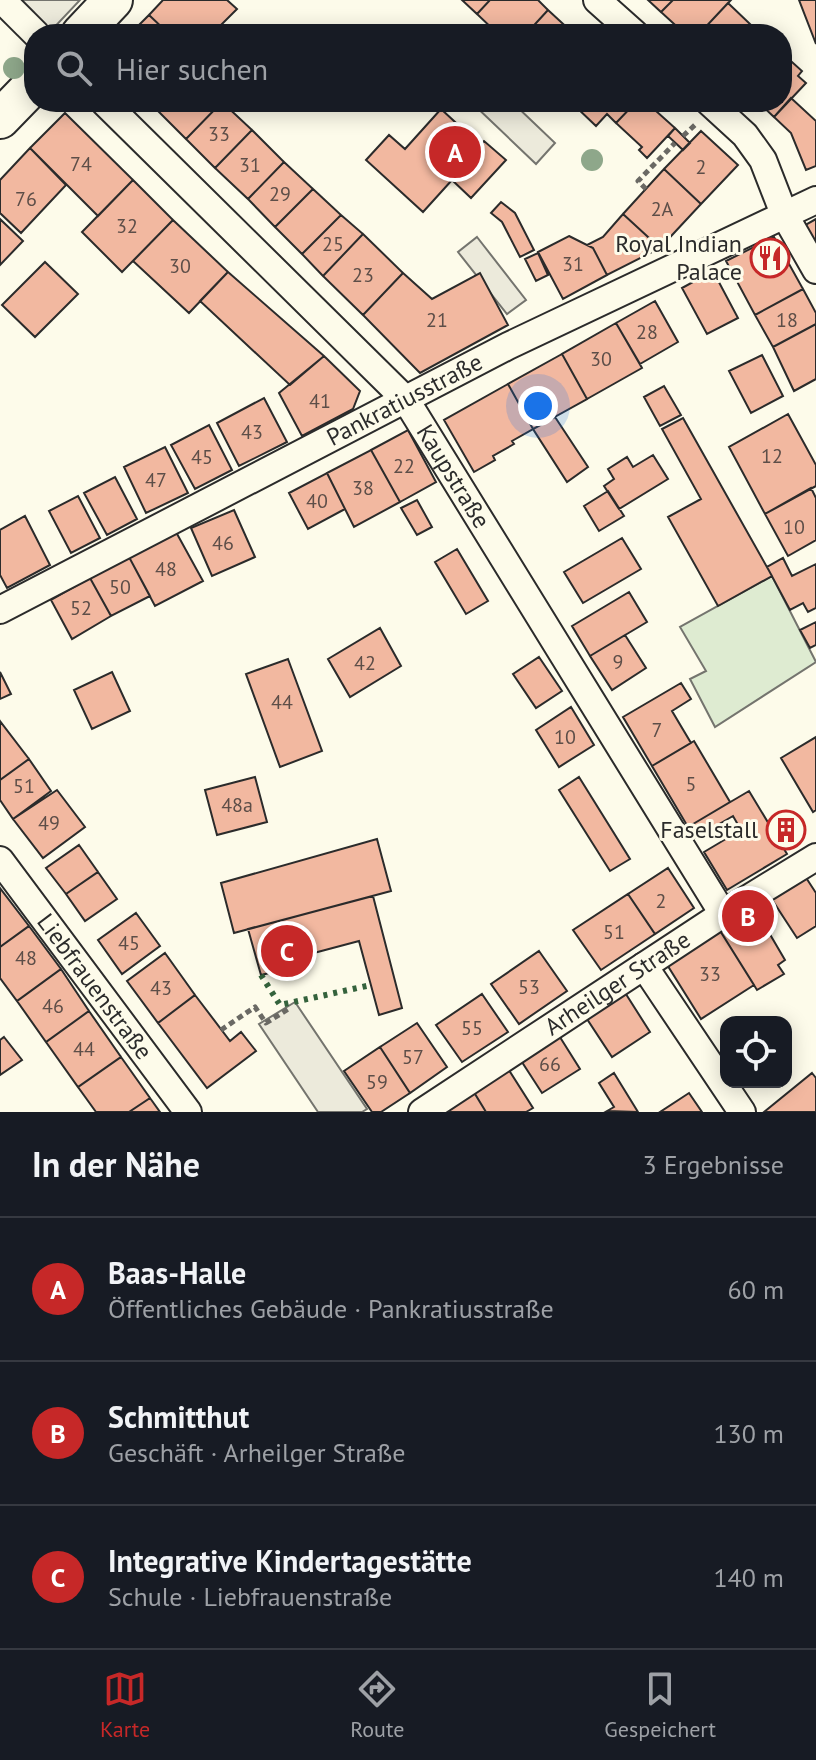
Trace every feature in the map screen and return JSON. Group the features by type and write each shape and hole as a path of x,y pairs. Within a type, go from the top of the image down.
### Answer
{"street":[{"path":"2,0 26,24"},
{"path":"90,24 113,0"},
{"path":"597,0 624,24"},
{"path":"0,119 24,94"},
{"name":"Kaupstraße","path":"114,112 406,400 723,914"},
{"path":"720,112 745,135 763,160 784,214 816,270"},
{"name":"Pankratiusstraße","path":"0,610 508,346 816,200"},
{"name":"Arheilger Straße","path":"422,1112 723,914 816,857"},
{"name":"Liebfrauenstraße","path":"0,860 188,1112"},
{"path":"644,966 742,1112"}],"path":[{"path":"646,189 638,181 675,143"},
{"path":"670,149 677,156"},
{"path":"221,1030 255,1007 266,1023 290,1008"}],"green space":[{"path":"772,576 816,662 715,727 690,679 706,671 680,627"}],"shaded area":[{"path":"2,0 80,0 57,24 34,24"},
{"path":"481,112 522,112 555,143 536,164"},
{"path":"477,237 526,300 507,314 458,252"},
{"path":"295,1002 367,1109 362,1112 318,1112 259,1024"}],"building":[{"path":"163,0 227,0 237,9 222,24 158,24 149,15"},
{"path":"462,0 490,0 477,14"},
{"path":"490,0 538,0 548,10 535,24 488,24 477,14"},
{"path":"648,0 673,0 661,12"},
{"path":"673,0 731,0 708,24 674,24 661,12"},
{"path":"799,0 816,0 816,44"},
{"path":"728,3 750,24 708,24"},
{"path":"548,10 563,24 535,24"},
{"path":"149,15 158,24 140,24"},
{"path":"792,62 802,71 798,76 806,83 792,98"},
{"path":"792,99 816,121 816,166 806,170 791,133 774,117 778,112 792,112"},
{"path":"159,112 212,112 186,139"},
{"path":"212,112 233,112 252,130 215,168 186,139"},
{"path":"438,112 444,112 480,145 484,141 506,160 471,198 452,180 423,212 366,160 389,135 405,149"},
{"path":"581,112 626,112 616,123 607,114 596,126"},
{"path":"626,112 657,112 675,128 647,158 639,150 642,147 616,123"},
{"path":"65,113 133,180 98,216 30,148"},
{"path":"675,128 690,143 683,150 668,136"},
{"path":"252,130 284,162 248,199 215,168"},
{"path":"701,131 738,165 701,204 664,169"},
{"path":"30,148 66,185 21,233 0,213 0,180"},
{"path":"284,162 313,189 275,227 248,199"},
{"path":"664,169 701,204 660,248 623,214"},
{"path":"133,180 173,220 122,272 82,232"},
{"path":"313,189 341,215 302,254 275,227"},
{"path":"501,202 515,213 534,250 520,257 502,222 491,213"},
{"path":"623,214 660,248 607,275 593,248 587,245 603,237"},
{"path":"341,215 363,234 323,276 302,254"},
{"path":"0,219 23,241 0,265"},
{"path":"816,219 816,252 802,227"},
{"path":"173,220 228,272 189,313 133,261"},
{"path":"363,234 403,273 363,315 323,276"},
{"path":"569,236 593,248 607,275 563,299 538,252"},
{"path":"774,237 803,289 755,315 726,261"},
{"path":"538,253 548,275 536,281 525,259"},
{"path":"45,262 78,294 35,337 2,305"},
{"path":"713,271 738,318 707,334 682,288"},
{"path":"228,272 324,356 290,385 200,301"},
{"path":"403,273 432,299 480,273 508,325 420,373 363,315"},
{"path":"803,289 816,313 816,324 773,347 755,315"},
{"path":"655,301 678,342 640,364 616,323"},
{"path":"616,323 642,368 587,399 562,354"},
{"path":"816,324 816,379 794,391 773,347"},
{"path":"562,354 587,399 533,429 508,384"},
{"path":"762,355 783,396 751,413 729,371"},
{"path":"324,356 360,391 353,409 302,436 279,393"},
{"path":"508,384 533,429 493,456 495,460 474,472 444,420"},
{"path":"664,386 681,415 660,426 644,397"},
{"path":"264,398 287,442 239,466 217,423"},
{"path":"788,414 816,465 816,486 765,514 729,447"},
{"path":"555,417 588,467 567,482 533,429"},
{"path":"683,418 772,576 718,606 668,517 701,499 662,429"},
{"path":"209,425 232,470 195,489 171,445"},
{"path":"408,430 436,482 400,502 371,450"},
{"path":"165,447 188,493 146,513 124,467"},
{"path":"371,450 400,502 354,527 327,473"},
{"path":"653,455 668,479 619,509 604,486 614,479 608,469 627,457 633,467"},
{"path":"327,473 345,509 308,529 289,493"},
{"path":"115,477 137,519 107,535 84,493"},
{"path":"811,488 816,498 816,540 788,556 765,514"},
{"path":"608,491 624,516 599,531 584,506"},
{"path":"78,496 100,538 71,553 49,511"},
{"path":"417,500 432,527 417,535 401,508"},
{"path":"234,510 255,557 212,576 191,528"},
{"path":"25,516 50,565 7,588 0,575 0,530"},
{"path":"176,532 203,581 155,606 129,557"},
{"path":"622,538 641,569 583,603 564,572"},
{"path":"457,549 488,601 466,614 435,562"},
{"path":"129,557 150,596 111,616 90,578"},
{"path":"783,558 792,576 816,564 816,608 808,612 803,603 790,610 767,567"},
{"path":"90,578 111,616 72,639 51,600"},
{"path":"629,592 647,622 590,656 572,626"},
{"path":"816,622 816,645 810,648 800,630"},
{"path":"380,628 401,666 350,697 328,659"},
{"path":"625,635 646,668 612,690 590,656"},
{"path":"539,657 562,691 536,708 513,674"},
{"path":"288,659 322,751 280,767 246,674"},
{"path":"0,672 11,694 0,699"},
{"path":"112,672 130,711 92,729 74,690"},
{"path":"681,683 691,699 672,711 691,743 652,766 623,717"},
{"path":"571,707 594,745 559,767 536,730"},
{"path":"0,721 29,759 0,780"},
{"path":"816,737 816,810 813,812 781,758"},
{"path":"694,741 730,802 688,827 652,766"},
{"path":"29,759 51,791 13,819 0,800 0,780"},
{"path":"255,777 267,822 217,835 205,790"},
{"path":"579,777 630,859 610,871 559,790"},
{"path":"57,790 85,827 43,858 13,819"},
{"path":"749,791 787,854 727,890 704,852 741,830 733,816 695,838 688,827"},
{"name":"Faselstall","path":"792,817 800,831 780,843 772,829"},
{"path":"377,839 391,891 234,933 221,883"},
{"path":"79,845 98,872 66,894 46,868"},
{"path":"668,868 694,908 655,934 628,894"},
{"path":"98,872 117,899 85,921 66,894"},
{"path":"803,873 816,893 816,926 797,938 769,895"},
{"path":"0,888 29,926 0,947"},
{"path":"628,894 655,934 601,970 573,930"},
{"path":"373,896 402,1008 379,1015 359,941 280,962 282,970 261,975 248,929"},
{"path":"754,907 785,960 778,965 784,974 757,990 719,929"},
{"path":"136,913 160,946 122,974 98,940"},
{"path":"29,926 61,969 17,1001 0,978 0,947"},
{"path":"719,929 754,985 701,1019 666,963"},
{"path":"539,951 567,991 519,1024 491,984"},
{"path":"165,953 195,995 158,1023 127,981"},
{"path":"61,969 89,1011 46,1042 17,1001"},
{"path":"624,991 650,1032 612,1057 585,1016"},
{"path":"482,994 508,1032 462,1062 436,1025"},
{"path":"195,995 230,1041 241,1032 256,1051 207,1088 158,1023"},
{"path":"89,1011 121,1057 78,1087 46,1042"},
{"path":"417,1023 447,1067 410,1093 380,1047"},
{"path":"558,1034 580,1069 542,1093 520,1059"},
{"path":"4,1037 22,1060 0,1075 0,1040"},
{"path":"380,1047 410,1093 381,1112 372,1112 344,1071"},
{"path":"121,1057 150,1098 129,1112 96,1112 78,1087"},
{"path":"507,1067 533,1108 526,1112 486,1112 472,1089"},
{"path":"614,1073 638,1112 607,1111 614,1107 599,1083"},
{"path":"812,1073 816,1078 816,1112 764,1112"},
{"path":"472,1089 486,1112 439,1112"},
{"path":"689,1093 702,1112 660,1112"},
{"path":"150,1098 160,1112 129,1112"}],"hedge":[{"path":"261,975 280,1005 371,985"}],"place":[{"name":"Baas-Halle","path":"455,152"},
{"name":"Royal Indian Palace","path":"770,258"},
{"name":"Faselstall","path":"786,830"},
{"name":"Schmitthut","path":"748,916"},
{"name":"Integrative Kindertagestätte","path":"287,951"}]}
